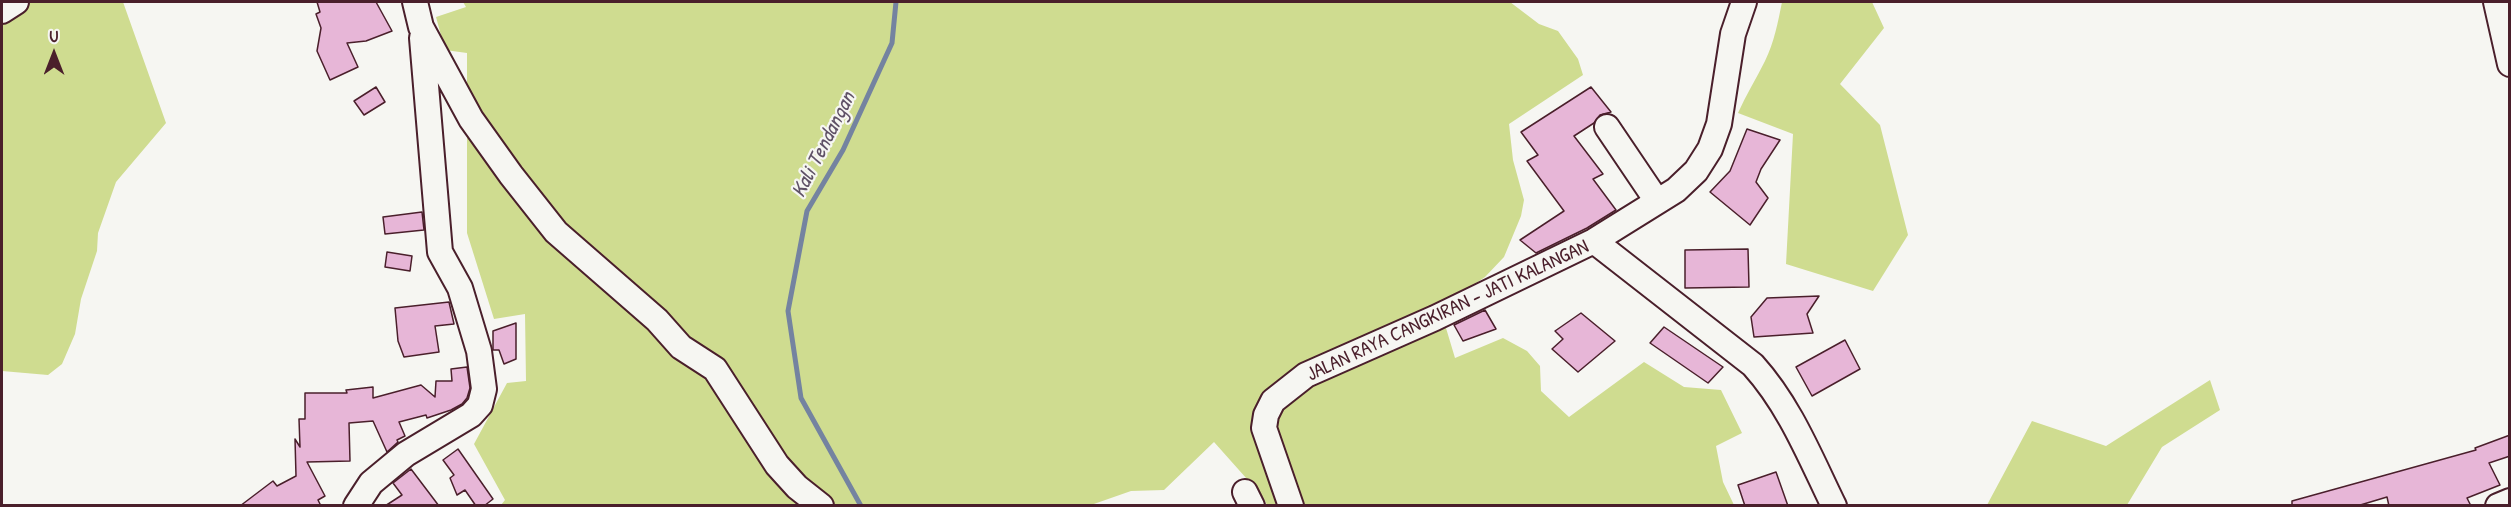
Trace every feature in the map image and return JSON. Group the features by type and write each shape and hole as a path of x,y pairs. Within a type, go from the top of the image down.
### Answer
{"street":[{"path":"2,11 16,2"},
{"path":"356,506 371,483 406,454 471,415 480,405 484,389 479,351 460,288 440,252 421,27 415,2"},
{"path":"1594,241 1676,190 1696,171 1710,149 1719,124 1733,34 1744,2"},
{"path":"2496,2 2510,64"},
{"path":"421,27 471,119 510,176 556,232 657,320 681,347 715,369 777,465 797,487 821,506"},
{"path":"1607,127 1657,201"},
{"name":"JALAN RAYA CANGKIRAN - JATI KALANGAN","path":"1291,506 1264,428 1272,401 1306,375 1435,318 1594,241 1753,365 1786,408 1834,506"},
{"path":"2498,506 2510,501"}],"green space":[{"path":"2,2 123,2 166,123 116,182 98,233 97,251 81,299 75,334 62,364 48,375 2,371"},
{"path":"463,2 1510,2 1539,24 1558,31 1578,59 1583,75 1509,124 1513,160 1524,200 1521,216 1504,257 1485,277 1440,308 1455,358 1503,338 1527,351 1540,366 1541,391 1569,417 1644,362 1684,387 1721,390 1742,433 1716,446 1723,482 1734,505 1267,505 1263,497 1214,442 1164,490 1131,491 1091,505 501,505 505,500 474,444 507,383 526,381 525,314 494,319 467,233 467,53 445,50 436,17 466,7"},
{"path":"1782,2 1872,2 1884,28 1840,84 1880,125 1908,235 1873,291 1786,264 1793,134 1738,113 1768,54"},
{"path":"2210,380 2220,410 2162,447 2127,505 1987,505 2032,421 2106,446"}],"building":[{"path":"317,2 376,2 392,31 366,41 347,43 358,67 330,80 317,51 321,28 316,14 320,12"},
{"path":"376,87 385,102 364,115 354,101"},
{"path":"1591,87 1611,112 1600,115 1594,123 1574,136 1603,174 1593,179 1616,210 1587,228 1536,253 1520,240 1564,211 1527,161 1538,155 1521,132"},
{"path":"1747,129 1780,140 1761,169 1756,182 1768,198 1750,225 1710,192 1730,171"},
{"path":"422,212 424,230 385,234 383,217"},
{"path":"1748,249 1749,287 1685,288 1685,250"},
{"path":"387,252 412,256 410,271 385,267"},
{"path":"1819,296 1807,314 1813,333 1754,337 1751,317 1767,298"},
{"path":"449,302 454,324 435,326 439,352 404,357 398,341 395,308"},
{"path":"1485,310 1496,329 1463,341 1454,325"},
{"path":"1581,313 1615,341 1578,372 1552,349 1563,339 1555,331"},
{"path":"516,323 516,359 504,364 499,350 493,350 493,331"},
{"path":"1664,327 1723,367 1708,383 1650,343"},
{"path":"1845,340 1860,369 1812,396 1796,367"},
{"path":"467,367 470,388 462,404 427,418 426,415 399,422 405,436 397,440 398,442 387,452 373,421 349,423 350,461 307,462 325,496 318,500 321,506 240,506 273,481 277,486 296,476 295,439 300,447 299,419 305,419 305,393 347,393 346,390 373,387 373,398 421,385 435,397 436,381 452,381 451,369"},
{"path":"2510,435 2510,456 2489,463 2500,485 2467,498 2471,506 2389,506 2387,497 2357,506 2292,506 2292,501 2476,450 2475,448"},
{"path":"458,449 493,499 484,506 476,506 465,490 457,495 450,478 454,475 443,460"},
{"path":"411,469 439,506 385,506 402,495 393,483"},
{"path":"1776,472 1788,506 1745,506 1738,485"}],"waterway":[{"name":"Kali Tendangan","path":"861,506 801,398 788,311 807,211 843,150 892,43 896,2"}]}
